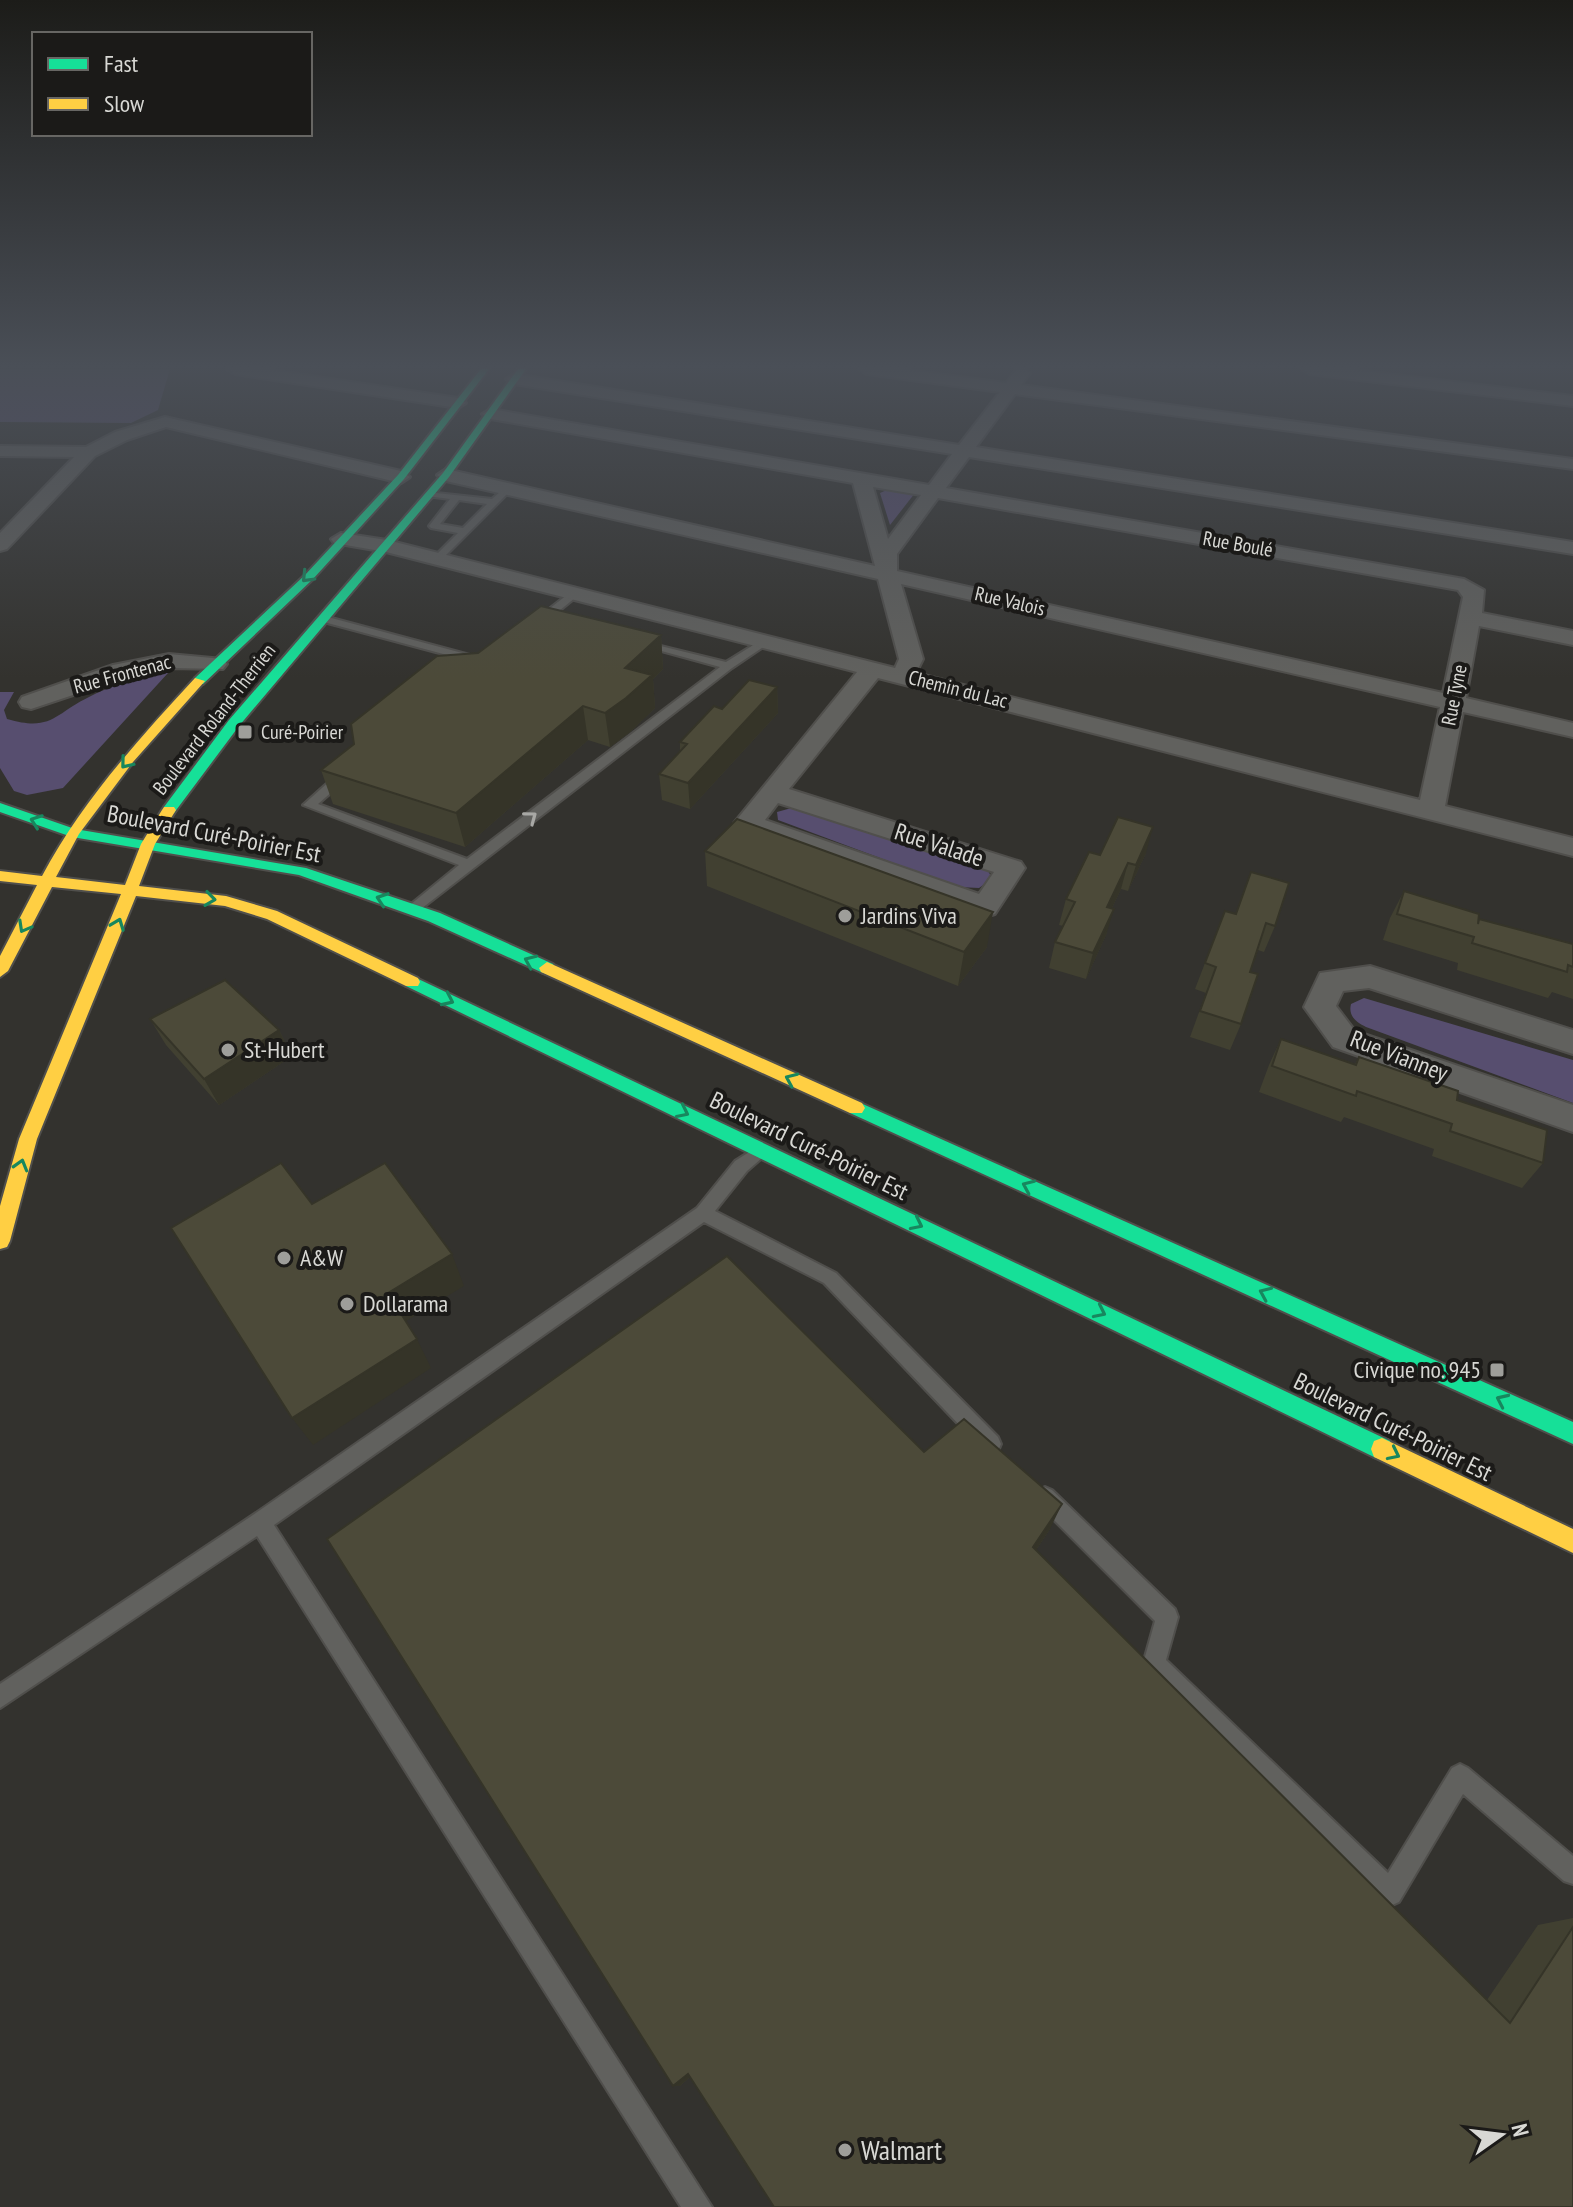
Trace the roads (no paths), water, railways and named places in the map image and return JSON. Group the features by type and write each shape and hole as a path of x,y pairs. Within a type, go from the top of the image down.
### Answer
{"main road":[{"name":"Boulevard Roland-Therrien","path":"0,971 72,833 128,759 215,664 309,577 405,472"},
{"name":"Boulevard Roland-Therrien","path":"0,1241 28,1139 148,844 181,791 216,745 448,472"},
{"path":"0,807 72,833"},
{"name":"Boulevard Curé-Poirier Est","path":"72,833 301,871 412,909 1573,1433"},
{"name":"Boulevard Curé-Poirier Est","path":"0,876 132,888 226,901 272,915 1573,1541"}],"street":[{"path":"0,545 70,472"},
{"path":"380,472 401,477"},
{"name":"Rue Boulé","path":"826,472 1464,585"},
{"path":"886,568 887,554 949,472"},
{"path":"1097,472 1573,548"},
{"name":"Rue Valois","path":"446,475 501,495 886,568 1573,730"},
{"path":"861,478 911,659 903,675"},
{"path":"0,514 29,514"},
{"name":"Chemin du Lac","path":"341,539 387,546 576,593 1573,847"},
{"name":"Rue Tyne","path":"1431,810 1474,593 1464,585"},
{"path":"1470,617 1573,638"},
{"name":"Rue Frontenac","path":"31,702 70,687 158,662 187,658 215,664"},
{"name":"Rue Valade","path":"772,792 1011,868 985,907 748,823 772,792 873,668"},
{"name":"Rue Vianney","path":"1573,1042 1370,977 1331,981 1320,1007 1344,1039 1573,1119"}],"lane":[{"path":"430,494 456,498 501,495"},
{"path":"437,559 501,495"},
{"path":"434,526 456,498"},
{"path":"408,520 465,531"},
{"path":"528,630 576,593"},
{"path":"546,616 561,621"},
{"path":"324,619 486,662 476,670"},
{"path":"622,637 728,666"},
{"path":"412,909 728,666 767,641"},
{"path":"343,764 338,780 309,805 469,864"},
{"path":"0,1697 260,1522 703,1213 741,1166 763,1150"},
{"path":"703,1213 830,1278 916,1370 1006,1459"},
{"path":"1028,1481 1167,1617 1154,1664 1390,1893 1460,1776 1573,1872"},
{"path":"260,1522 698,2207"}],"place":[{"name":"Curé-Poirier","path":"245,732"},
{"name":"Jardins Viva","path":"845,916"},
{"name":"St-Hubert","path":"228,1050"},
{"name":"A&W","path":"284,1258"},
{"name":"Dollarama","path":"347,1304"},
{"name":"Civique no. 945","path":"1497,1370"},
{"name":"Walmart","path":"845,2150"}]}
